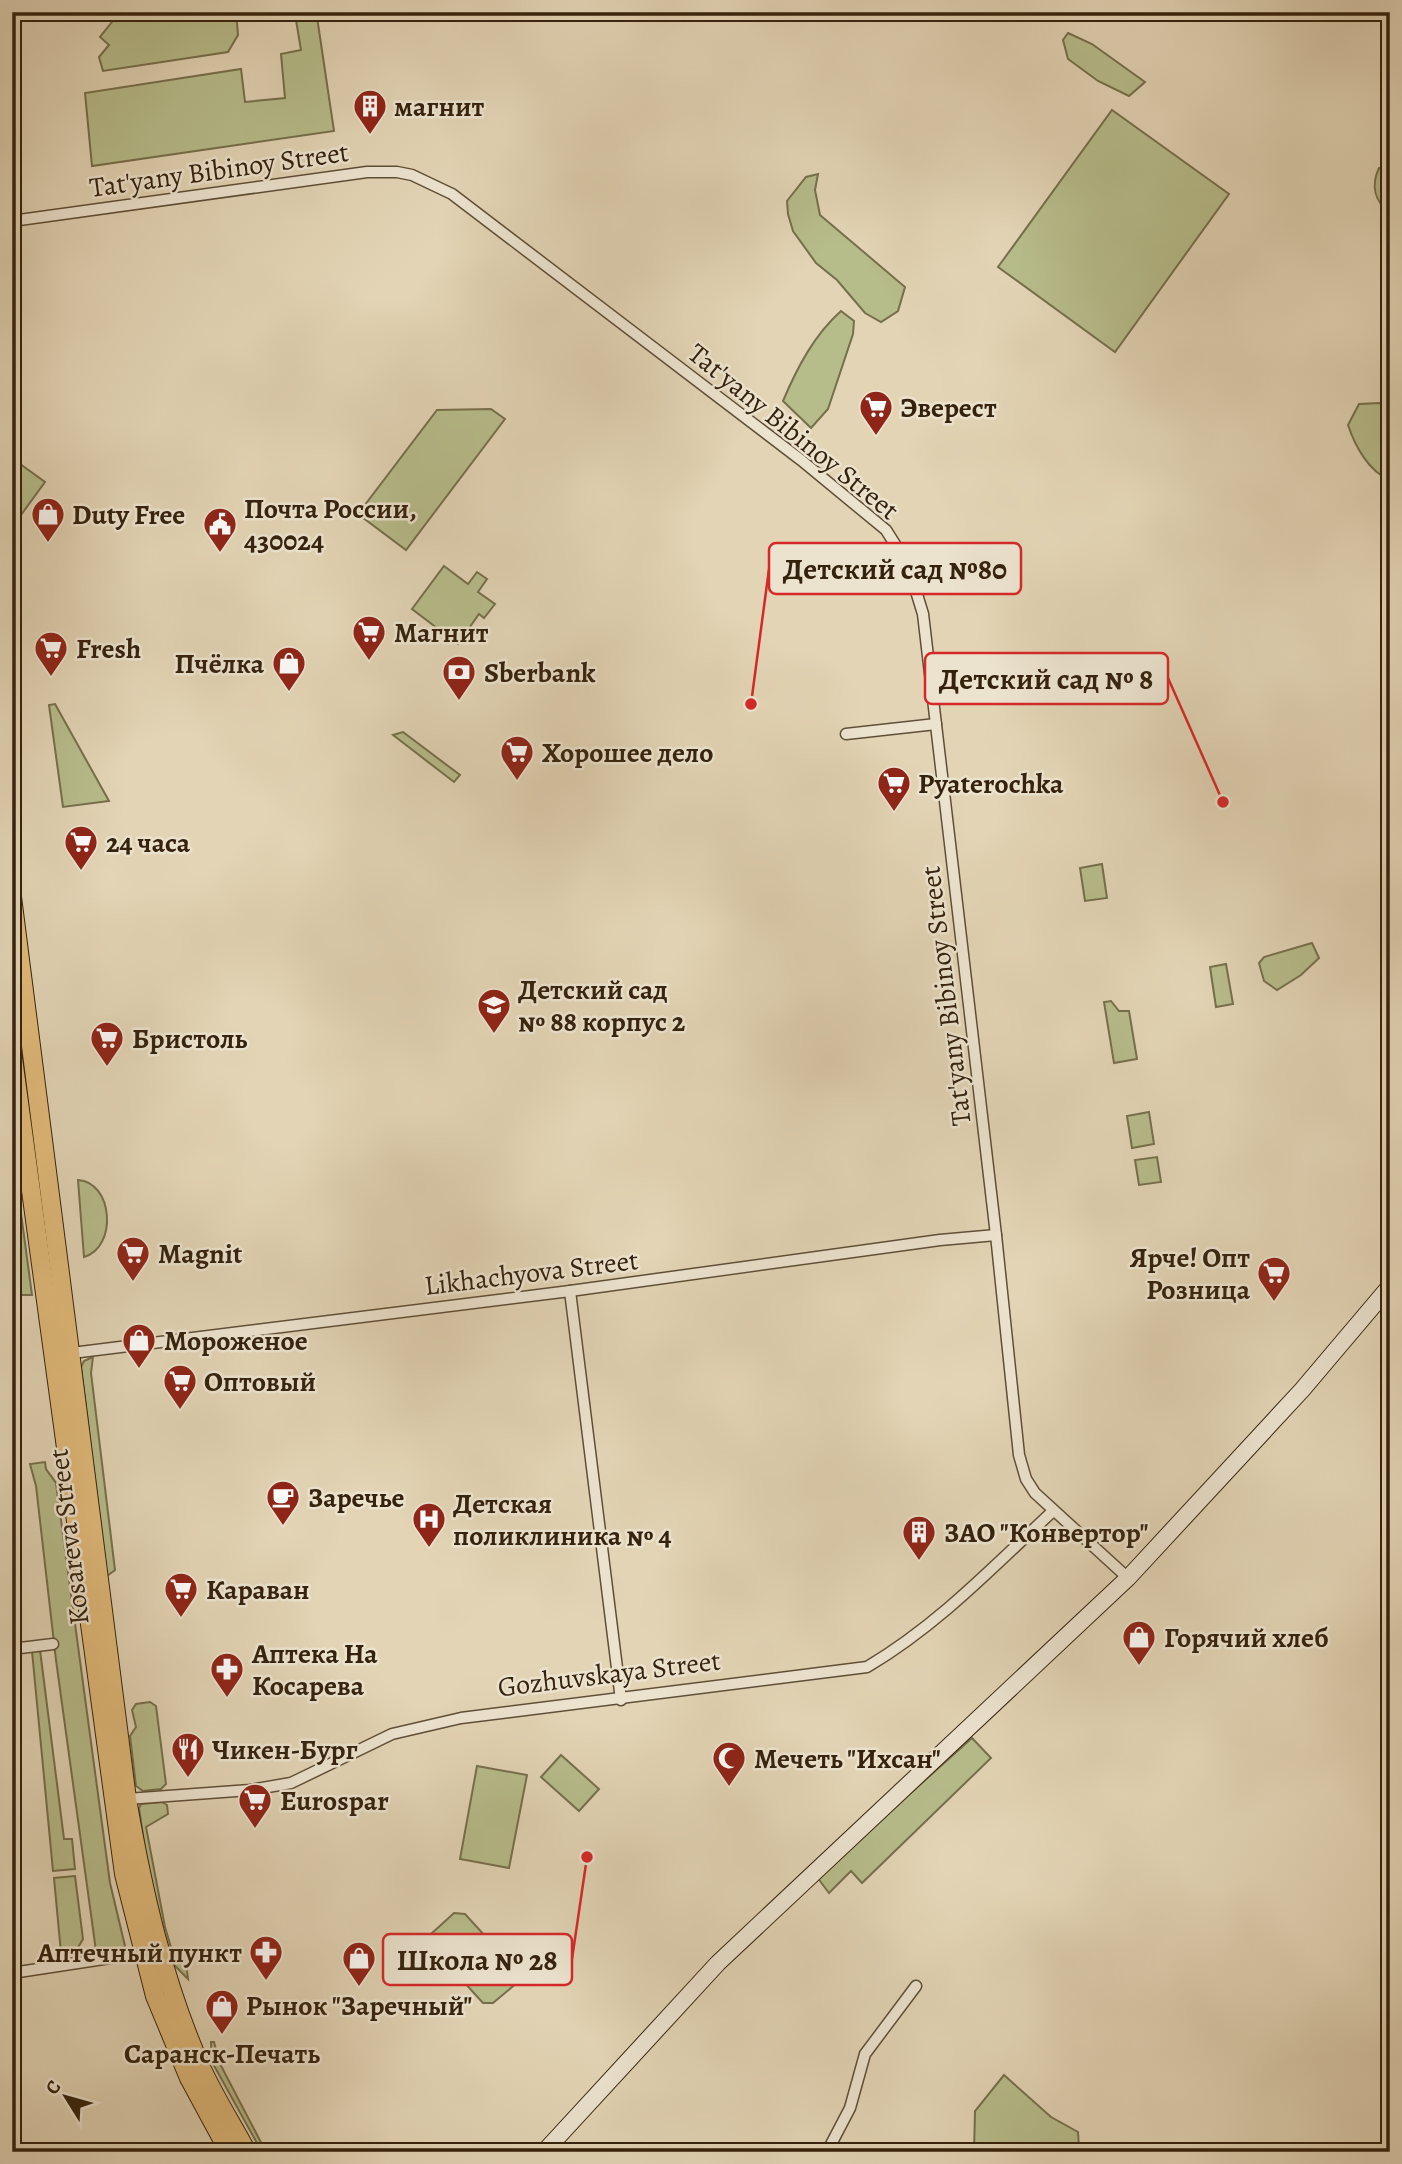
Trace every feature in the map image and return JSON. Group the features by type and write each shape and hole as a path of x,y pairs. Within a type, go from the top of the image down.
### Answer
{"main road":[{"name":"Kosareva Street","path":"12,897 127,1799 142,1886 155,1996 174,2046 229,2152"},
{"name":"Kosareva Street","path":"12,1051 124,1874 151,1951 172,1992 202,2069 247,2152"},
{"path":"544,2152 718,1963 1128,1578 1302,1390 1390,1286"},
{"path":"54,1356 72,1353"}],"street":[{"name":"Tat'yany Bibinoy Street","path":"12,221 367,172 412,175 443,189 485,217 802,460 886,530 908,565 923,614 1019,1455 1026,1479 1035,1493 1128,1578"},
{"path":"846,734 936,724"},
{"name":"Likhachyova Street","path":"72,1353 570,1291 940,1240 996,1235"},
{"path":"570,1291 621,1700"},
{"name":"Gozhuvskaya Street","path":"127,1799 250,1790 291,1783 392,1734 461,1718 867,1667 901,1647 952,1607 1053,1511"},
{"path":"12,1648 53,1644"},
{"path":"12,1973 151,1951"},
{"path":"827,2152 850,2108 865,2054 916,1986"}],"green space":[{"path":"120,12 236,12 238,35 228,52 103,71 99,57 109,45 100,37"},
{"path":"317,17 334,131 92,166 85,93 241,69 245,102 285,98 281,54 301,50 296,20"},
{"path":"1068,33 1092,44 1145,82 1129,96 1098,81 1068,59 1063,40"},
{"path":"1112,110 1229,194 1115,352 998,267"},
{"path":"1379,168 1390,173 1390,213 1377,198 1375,181"},
{"path":"818,174 815,190 820,215 905,287 898,311 881,322 865,313 837,280 816,263 793,231 787,201 806,177"},
{"path":"841,311 854,321 853,334 828,409 811,428 783,401 807,353 831,320"},
{"path":"1380,403 1390,413 1390,480 1369,465 1348,425 1359,404"},
{"path":"491,409 505,419 406,550 358,514 437,410"},
{"path":"16,461 45,482 21,515"},
{"path":"444,566 468,584 477,572 487,579 478,592 495,604 484,618 479,614 458,644 412,609"},
{"path":"55,704 109,801 63,807 49,705"},
{"path":"403,732 460,775 454,782 393,735"},
{"path":"1102,864 1107,898 1085,901 1080,868"},
{"path":"1312,943 1319,958 1301,975 1277,990 1264,981 1259,963 1264,957"},
{"path":"1226,964 1233,1004 1216,1007 1210,967"},
{"path":"1111,1001 1119,1011 1129,1011 1137,1059 1114,1063 1104,1002"},
{"path":"1149,1112 1154,1144 1132,1148 1127,1116"},
{"path":"12,1146 32,1295 19,1295 12,1244"},
{"path":"1157,1157 1161,1182 1139,1185 1135,1160"},
{"path":"78,1180 90,1183 98,1191 107,1216 102,1241 95,1251 84,1257"},
{"path":"93,1357 91,1373 115,1570 107,1576 81,1367 84,1361"},
{"path":"45,1462 46,1469 56,1483 110,1883 125,1946 118,1953 102,1956 96,1951 56,1660 36,1486 30,1464"},
{"path":"40,1650 64,1839 72,1839 75,1869 53,1871 32,1651"},
{"path":"150,1702 156,1706 166,1784 161,1789 143,1791 136,1786 130,1736 136,1727 132,1710 136,1704"},
{"path":"972,1738 991,1758 862,1883 851,1871 829,1893 817,1877"},
{"path":"561,1755 599,1789 579,1811 541,1777"},
{"path":"477,1766 527,1775 509,1868 460,1859"},
{"path":"162,1802 167,1805 168,1814 146,1827 165,1927 175,1961 186,1963 188,1979 171,1962 147,1863 139,1808 141,1804"},
{"path":"75,1876 83,1939 76,1951 61,1953 54,1878"},
{"path":"454,1913 465,1914 518,1972 518,1982 493,2003 483,2003 431,1946 431,1934"},
{"path":"211,2042 214,2042 219,2062 266,2152 262,2152 212,2062"},
{"path":"1004,2075 1051,2117 1078,2132 1079,2148 1074,2152 974,2152 975,2111"}],"place":[{"name":"магнит","path":"370,136"},
{"name":"Эверест","path":"876,437"},
{"name":"Duty Free","path":"48,544"},
{"name":"Почта России, 430024","path":"220,554"},
{"name":"Магнит","path":"369,662"},
{"name":"Fresh","path":"51,678"},
{"name":"Пчёлка","path":"289,693"},
{"name":"Sberbank","path":"459,702"},
{"name":"Детский сад №80","path":"751,704"},
{"name":"Хорошее дело","path":"517,782"},
{"name":"Детский сад № 8","path":"1223,802"},
{"name":"Pyaterochka","path":"894,813"},
{"name":"24 часа","path":"81,872"},
{"name":"Детский сад № 88 корпус 2","path":"494,1035"},
{"name":"Бристоль","path":"107,1068"},
{"name":"Magnit","path":"133,1283"},
{"name":"Ярче! Опт Розница","path":"1274,1303"},
{"name":"Мороженое","path":"139,1370"},
{"name":"Оптовый","path":"180,1411"},
{"name":"Заречье","path":"283,1527"},
{"name":"Детская поликлиника № 4","path":"429,1549"},
{"name":"ЗАО \"Конвертор\"","path":"919,1562"},
{"name":"Караван","path":"181,1619"},
{"name":"Горячий хлеб","path":"1139,1667"},
{"name":"Аптека На Косарева","path":"227,1699"},
{"name":"Чикен-Бург","path":"188,1779"},
{"name":"Мечеть \"Ихсан\"","path":"729,1788"},
{"name":"Eurospar","path":"255,1830"},
{"name":"Школа № 28","path":"587,1857"},
{"name":"Аптечный пункт","path":"266,1982"},
{"name":"Рынок \"Заречный\"","path":"359,1988"},
{"name":"Саранск-Печать","path":"222,2036"}]}
